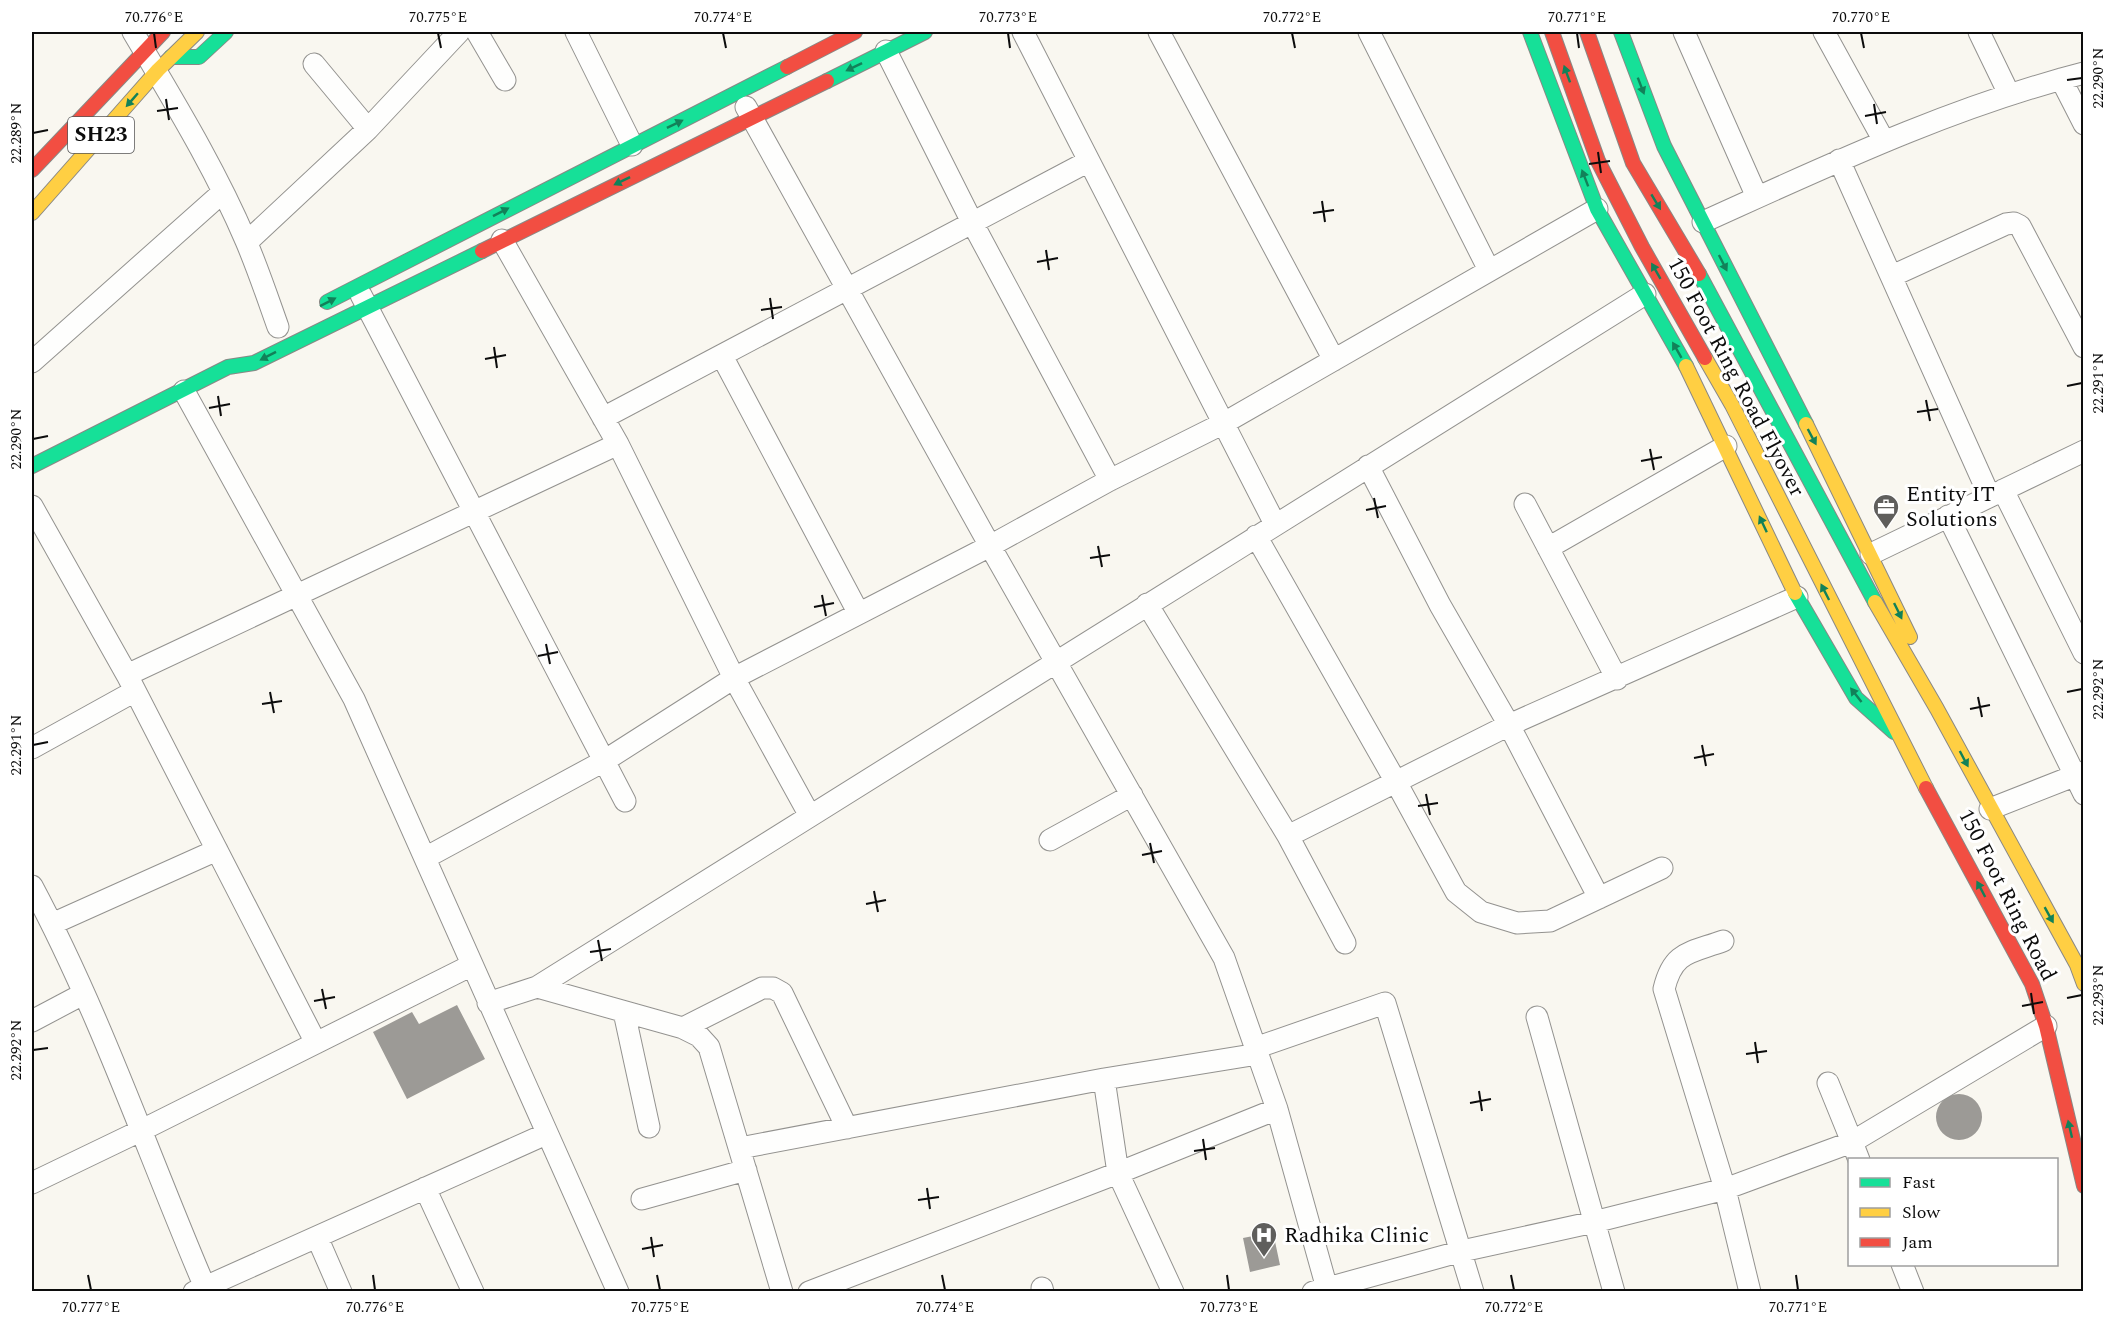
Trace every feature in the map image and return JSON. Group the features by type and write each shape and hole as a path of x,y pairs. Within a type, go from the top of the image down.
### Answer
{"main road":[{"path":"164,64 199,57 226,32"},
{"path":"32,466 228,367 254,363 362,296 632,145 855,32"},
{"path":"317,307 362,296 502,240 925,32"},
{"path":"1530,32 1597,209 1699,388 1797,597 1856,698 1898,736"},
{"name":"150 Foot Ring Road Flyover","path":"1552,32 1598,161 1642,248 1732,405 1898,736"},
{"name":"150 Foot Ring Road Flyover","path":"1587,32 1633,163 1714,300 1844,549 1937,709"},
{"path":"1622,32 1664,146 1915,646 1937,709"},
{"path":"164,64 195,34"},
{"name":"SH23","path":"32,170 155,38"},
{"name":"SH23","path":"32,213 164,64"},
{"path":"228,367 238,353"},
{"name":"150 Foot Ring Road","path":"1937,709 1990,809 2081,970"},
{"name":"150 Foot Ring Road","path":"1898,736 2032,984 2046,1026 2084,1186"}],"street":[{"path":"133,32 155,38 164,64 247,242 278,327"},
{"path":"247,242 368,129 459,32"},
{"path":"477,32 505,80"},
{"path":"576,32 632,145"},
{"path":"1023,32 1275,524"},
{"path":"1159,32 1334,360"},
{"path":"1369,32 1489,270"},
{"path":"1684,32 1757,197"},
{"path":"1824,32 1884,141"},
{"path":"1979,32 2009,94"},
{"path":"886,51 973,224 1110,480"},
{"path":"314,64 368,129"},
{"path":"1702,222 1884,141 2009,94 2084,73"},
{"path":"2061,79 2084,124"},
{"path":"738,93 990,546 1224,958 1277,1109 1322,1290 1462,1251 1594,1222 1725,1188 1855,1151 2046,1026"},
{"path":"1839,160 1996,493 2084,653"},
{"path":"603,418 849,290 1089,161"},
{"path":"32,362 223,192"},
{"path":"424,858 604,760 734,678 858,612 990,546 1110,480 1224,423 1597,209"},
{"path":"1892,276 2006,224 2014,223 2020,226 2084,347"},
{"path":"502,240 618,444 734,678 810,816"},
{"path":"489,1003 537,987 1645,294"},
{"path":"362,296 624,801"},
{"path":"722,356 858,612"},
{"path":"184,391 354,699 618,1292"},
{"path":"32,748 131,683 297,595 618,444"},
{"path":"1548,548 1726,446"},
{"path":"1870,554 2084,451"},
{"path":"1368,466 1440,605 1509,725 1599,898"},
{"path":"1526,504 1617,679"},
{"path":"32,506 131,683 316,1043"},
{"path":"1948,516 2081,780 1990,809"},
{"path":"1256,536 1456,892 1481,912 1517,923 1550,921 1662,868"},
{"path":"1288,836 1509,725 1617,679 1797,597"},
{"path":"1147,604 1288,836 1346,943"},
{"path":"1050,840 1132,795"},
{"path":"52,924 217,850"},
{"path":"32,886 52,924 83,994 202,1290 546,1134"},
{"path":"1723,941 1677,958 1668,973 1664,989 1725,1188 1750,1292"},
{"path":"32,1183 472,965"},
{"path":"537,987 683,1028 699,1036 709,1047 782,1292"},
{"path":"683,1028 762,988 773,987 782,993 847,1128"},
{"path":"32,1021 83,994"},
{"path":"740,1148 1256,1051 1385,1003 1473,1292"},
{"path":"624,1012 649,1127"},
{"path":"1537,1017 1614,1292"},
{"path":"1104,1079 1118,1173 1173,1292"},
{"path":"1828,1083 1855,1151"},
{"path":"809,1292 1277,1109"},
{"path":"642,1199 746,1170"},
{"path":"425,1188 473,1292"},
{"path":"317,1237 341,1292"},
{"path":"1903,1266 1912,1292"}],"building":[{"path":"457,1005 485,1059 407,1099 373,1032 412,1012 419,1024"},
{"path":"1959,1094 1968,1095 1976,1100 1981,1108 1981,1126 1976,1134 1968,1139 1959,1140 1950,1139 1942,1134 1937,1126 1936,1117 1937,1108 1942,1100 1950,1095"},
{"path":"1273,1232 1280,1265 1250,1272 1243,1238"}],"traffic: fast":[{"path":"171,57 199,57 226,32"},
{"path":"827,81 925,32"},
{"path":"1530,32 1597,209 1686,366"},
{"path":"1621,32 1664,146 1806,424"},
{"path":"327,302 787,67"},
{"path":"32,466 228,367 254,363 482,251"},
{"path":"1699,274 1875,602"},
{"path":"1795,593 1856,698 1894,732"}],"traffic: slow":[{"path":"32,213 158,70 197,32"},
{"path":"1705,358 1732,405 1926,788"},
{"path":"1686,366 1795,593"},
{"path":"1806,424 1910,637"},
{"path":"1875,602 1937,709 2077,965 2084,984"}],"traffic: jam":[{"path":"32,170 163,32"},
{"path":"787,67 855,32"},
{"path":"1552,32 1598,161 1642,247 1705,358"},
{"path":"1587,32 1633,163 1699,274"},
{"path":"482,251 827,81"},
{"path":"1926,788 2032,984 2046,1026 2084,1186"}],"place":[{"name":"Entity IT Solutions","path":"1886,530"},
{"name":"Radhika Clinic","path":"1264,1258"}]}
